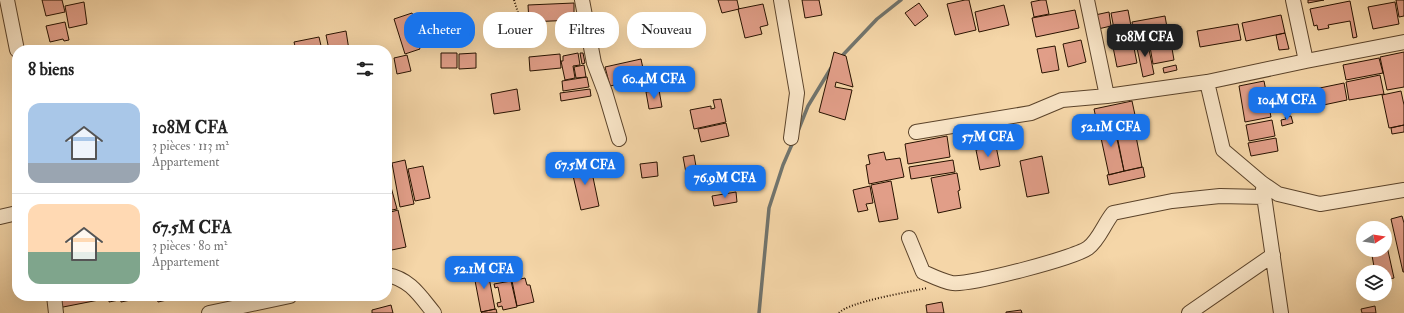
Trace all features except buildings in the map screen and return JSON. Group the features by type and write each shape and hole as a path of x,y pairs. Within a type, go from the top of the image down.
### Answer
{"street":[{"path":"8,0 16,45"},
{"path":"582,0 594,63 605,92 619,140"},
{"path":"781,0 797,93 791,138"},
{"path":"1087,0 1107,96"},
{"path":"1293,0 1306,62"},
{"path":"916,132 1031,113 1062,100 1107,96 1207,82 1404,42"},
{"path":"1207,82 1223,150 1262,183 1278,194 1320,204 1404,190"},
{"path":"1262,183 1281,313"},
{"path":"909,238 923,272 953,283 979,280 1064,258 1088,248 1097,238 1107,220 1113,213 1172,201 1220,196 1264,197"},
{"path":"0,217 12,215"},
{"path":"1189,313 1273,255"},
{"path":"392,276 397,277 413,288 434,313"},
{"path":"55,301 56,313"},
{"path":"209,313 266,301"}],"path":[{"path":"514,0 518,12"},
{"path":"838,313 847,307 932,288"}],"waterway":[{"path":"840,58 877,19 901,0"},
{"path":"798,131 808,106 831,68"},
{"path":"759,313 769,208 783,165 793,142"}]}
